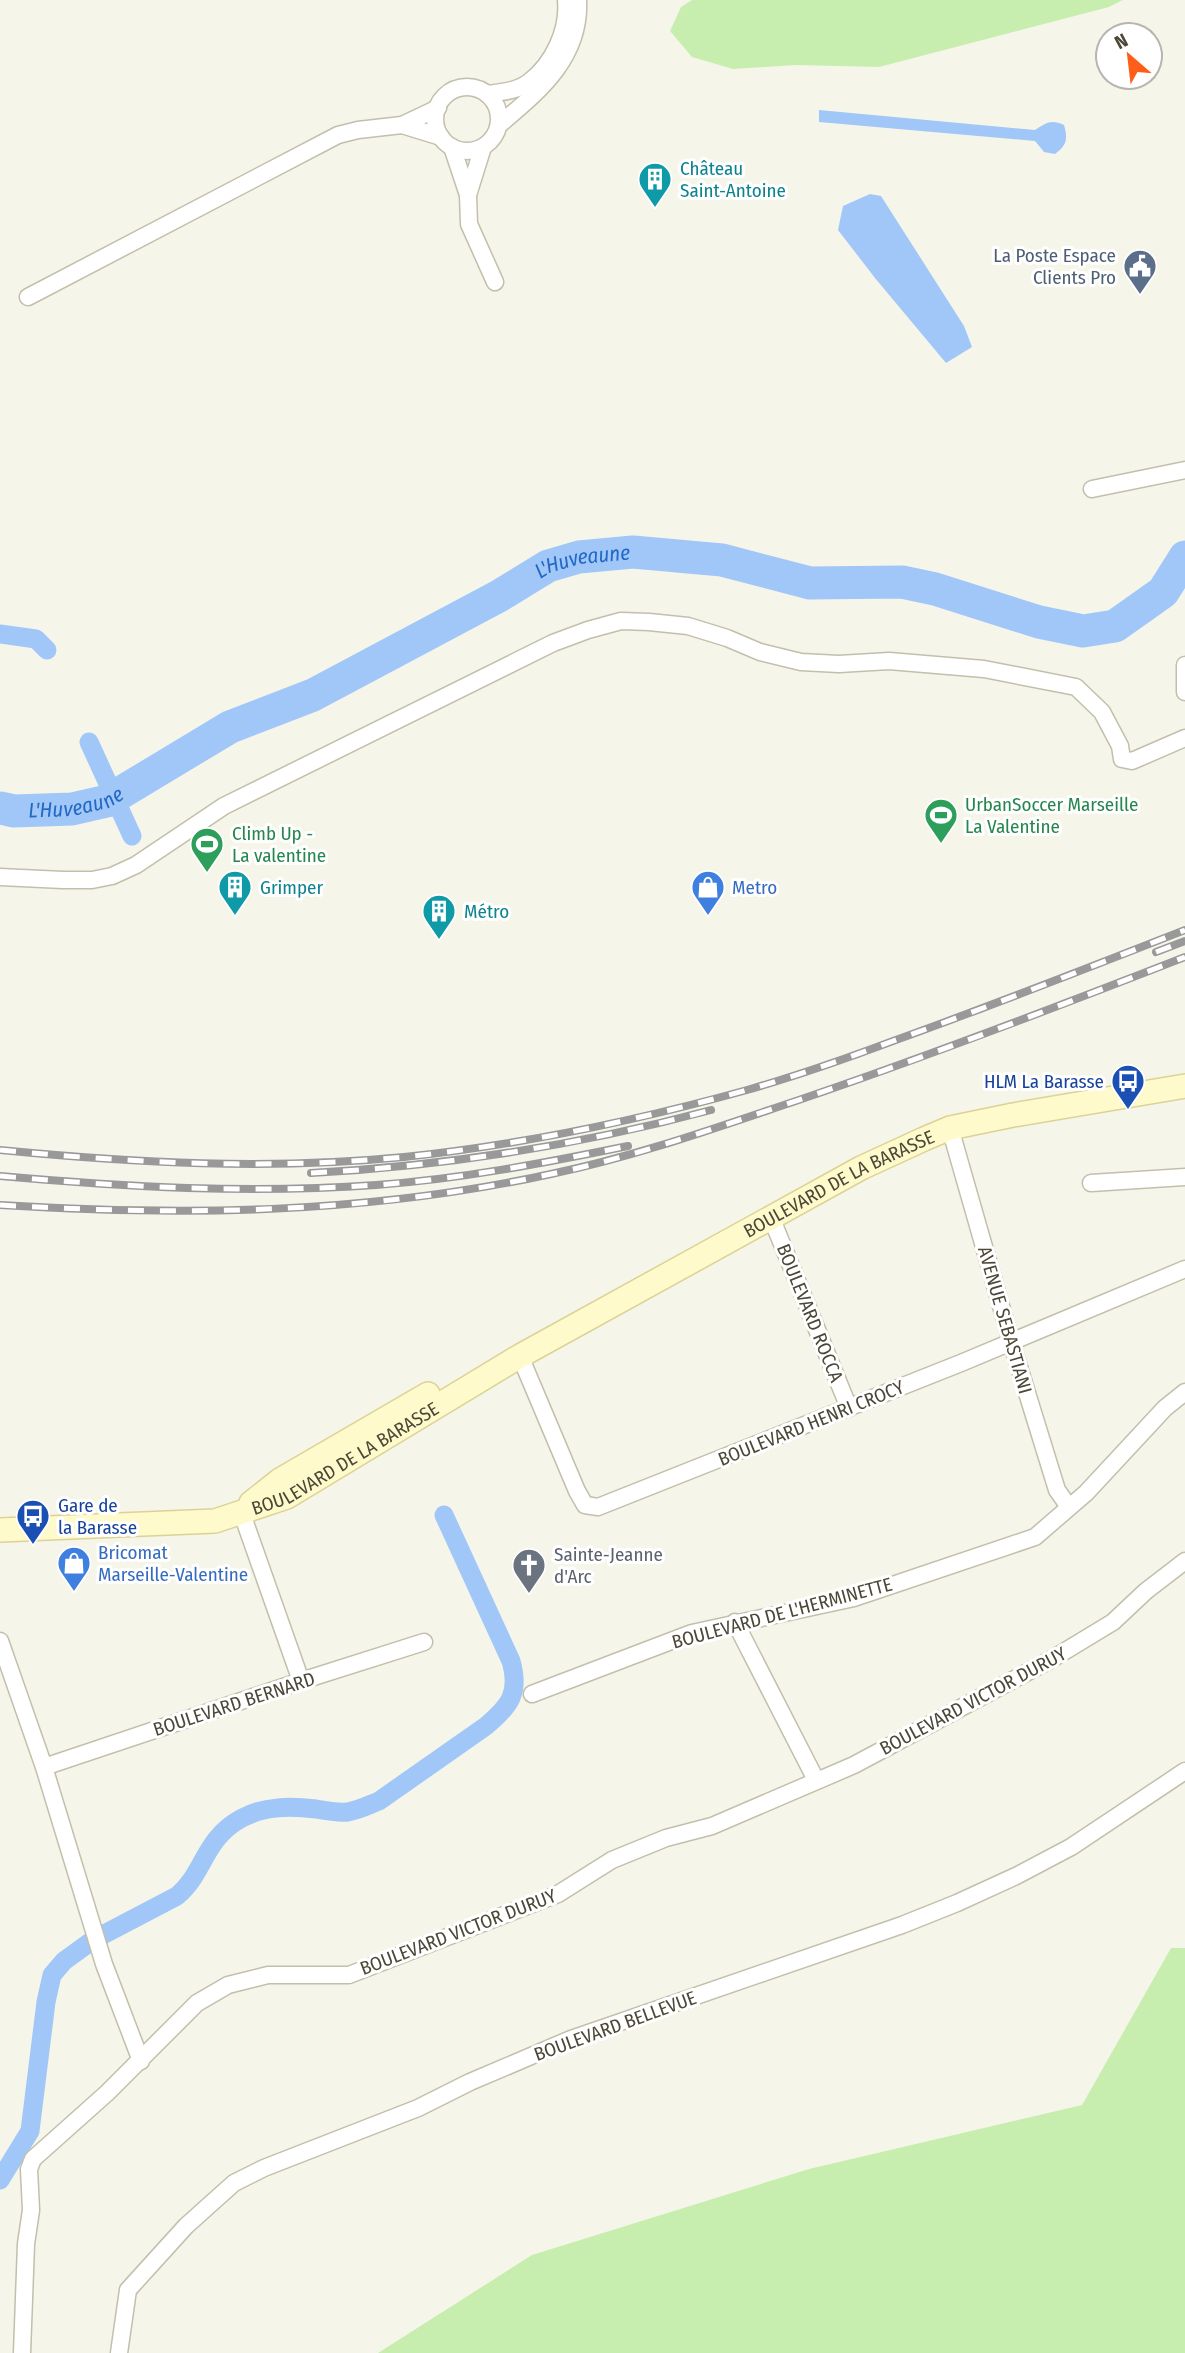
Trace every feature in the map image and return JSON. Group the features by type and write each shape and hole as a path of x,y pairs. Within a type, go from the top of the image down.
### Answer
{"main road":[{"name":"BOULEVARD DE LA BARASSE","path":"0,1530 215,1521 241,1511 280,1480 471,1369 520,1356 861,1168 950,1128 1185,1086"}],"street":[{"path":"487,94 510,91 529,82 546,64 561,36 566,0"},
{"path":"402,125 467,151 483,147 490,142 499,125 556,73 568,50 575,27 578,0"},
{"path":"468,195 435,123 438,108 442,99 459,88 478,89 487,94 497,108 499,125"},
{"path":"28,297 338,135 402,125 438,108"},
{"path":"483,147 468,195 469,224 495,282"},
{"path":"1092,489 1185,470"},
{"path":"0,877 82,880 112,876 136,865 224,806 553,643 589,629 621,621 688,626 760,652 800,662 839,664 890,661 984,669 1076,687 1102,712 1120,746 1122,759 1132,761 1185,738"},
{"path":"1185,665 1185,692"},
{"name":"AVENUE SEBASTIANI","path":"950,1128 1057,1490 1069,1507"},
{"path":"1091,1183 1185,1177"},
{"name":"BOULEVARD ROCCA","path":"771,1217 849,1408"},
{"name":"BOULEVARD HENRI CROCY","path":"520,1356 585,1505 598,1507 849,1408 1185,1269"},
{"name":"BOULEVARD DE L'HERMINETTE","path":"532,1694 692,1633 854,1598 1035,1537 1086,1493 1165,1408 1185,1392"},
{"path":"241,1511 301,1681"},
{"name":"BOULEVARD VICTOR DURUY","path":"22,2353 26,2244 31,2210 30,2169 33,2159 141,2061 197,2003 228,1985 268,1975 349,1975 558,1894 612,1860 666,1838 712,1826 854,1765 1052,1659 1113,1622 1146,1591 1185,1561"},
{"path":"735,1622 816,1780"},
{"path":"0,1641 44,1767 101,1954 141,2061"},
{"name":"BOULEVARD BERNARD","path":"44,1767 424,1642"},
{"name":"BOULEVARD BELLEVUE","path":"119,2353 128,2290 186,2226 234,2183 274,2163 418,2108 470,2082 571,2039 902,1925 957,1903 1016,1877 1071,1847 1185,1771"}],"green space":[{"path":"692,0 1123,0 1109,7 879,67 795,65 733,69 692,57 670,31 681,7"},
{"path":"1171,1948 1185,1948 1185,2353 378,2353 532,2255 809,2169 1082,2105"}],"water":[{"path":"819,110 1035,130 1056,122 1064,125 1066,138 1062,148 1055,154 1044,152 1035,141 819,122"},
{"path":"870,194 881,196 964,326 972,347 946,363 838,230 843,206"}],"waterway":[{"name":"L'Huveaune","path":"0,808 14,811 72,809 107,801 230,727 313,695 499,596 548,566 579,557 633,552 722,560 810,583 902,582 935,589 1039,622 1083,631 1115,626 1163,592 1185,557"},
{"path":"0,634 36,639 47,650"},
{"path":"89,742 132,836"},
{"path":"0,2180 30,2131 46,2002 52,1975 64,1961 93,1940 177,1896 186,1887 219,1836 242,1818 278,1808 348,1812 379,1801 486,1726 507,1705 514,1682 511,1661 444,1515"}],"railway":[{"path":"0,1150 152,1161 303,1163 404,1157 534,1139 662,1112 784,1079 966,1014 1185,930"},
{"path":"1156,952 1185,941"},
{"path":"0,1205 208,1211 277,1209 414,1197 551,1174 720,1127 981,1035 1185,957"},
{"path":"311,1173 412,1165 512,1152 612,1134 711,1110"},
{"path":"0,1176 188,1188 329,1188 471,1175 628,1146"}],"place":[{"name":"Château Saint-Antoine","path":"655,209"},
{"name":"La Poste Espace Clients Pro","path":"1140,296"},
{"name":"UrbanSoccer Marseille La Valentine","path":"941,845"},
{"name":"Climb Up - La valentine","path":"207,874"},
{"name":"Grimper","path":"235,917"},
{"name":"Metro","path":"708,917"},
{"name":"Métro","path":"439,941"},
{"name":"HLM La Barasse","path":"1128,1111"},
{"name":"Gare de la Barasse","path":"33,1546"},
{"name":"Bricomat Marseille-Valentine","path":"74,1593"},
{"name":"Sainte-Jeanne d'Arc","path":"529,1595"}]}
